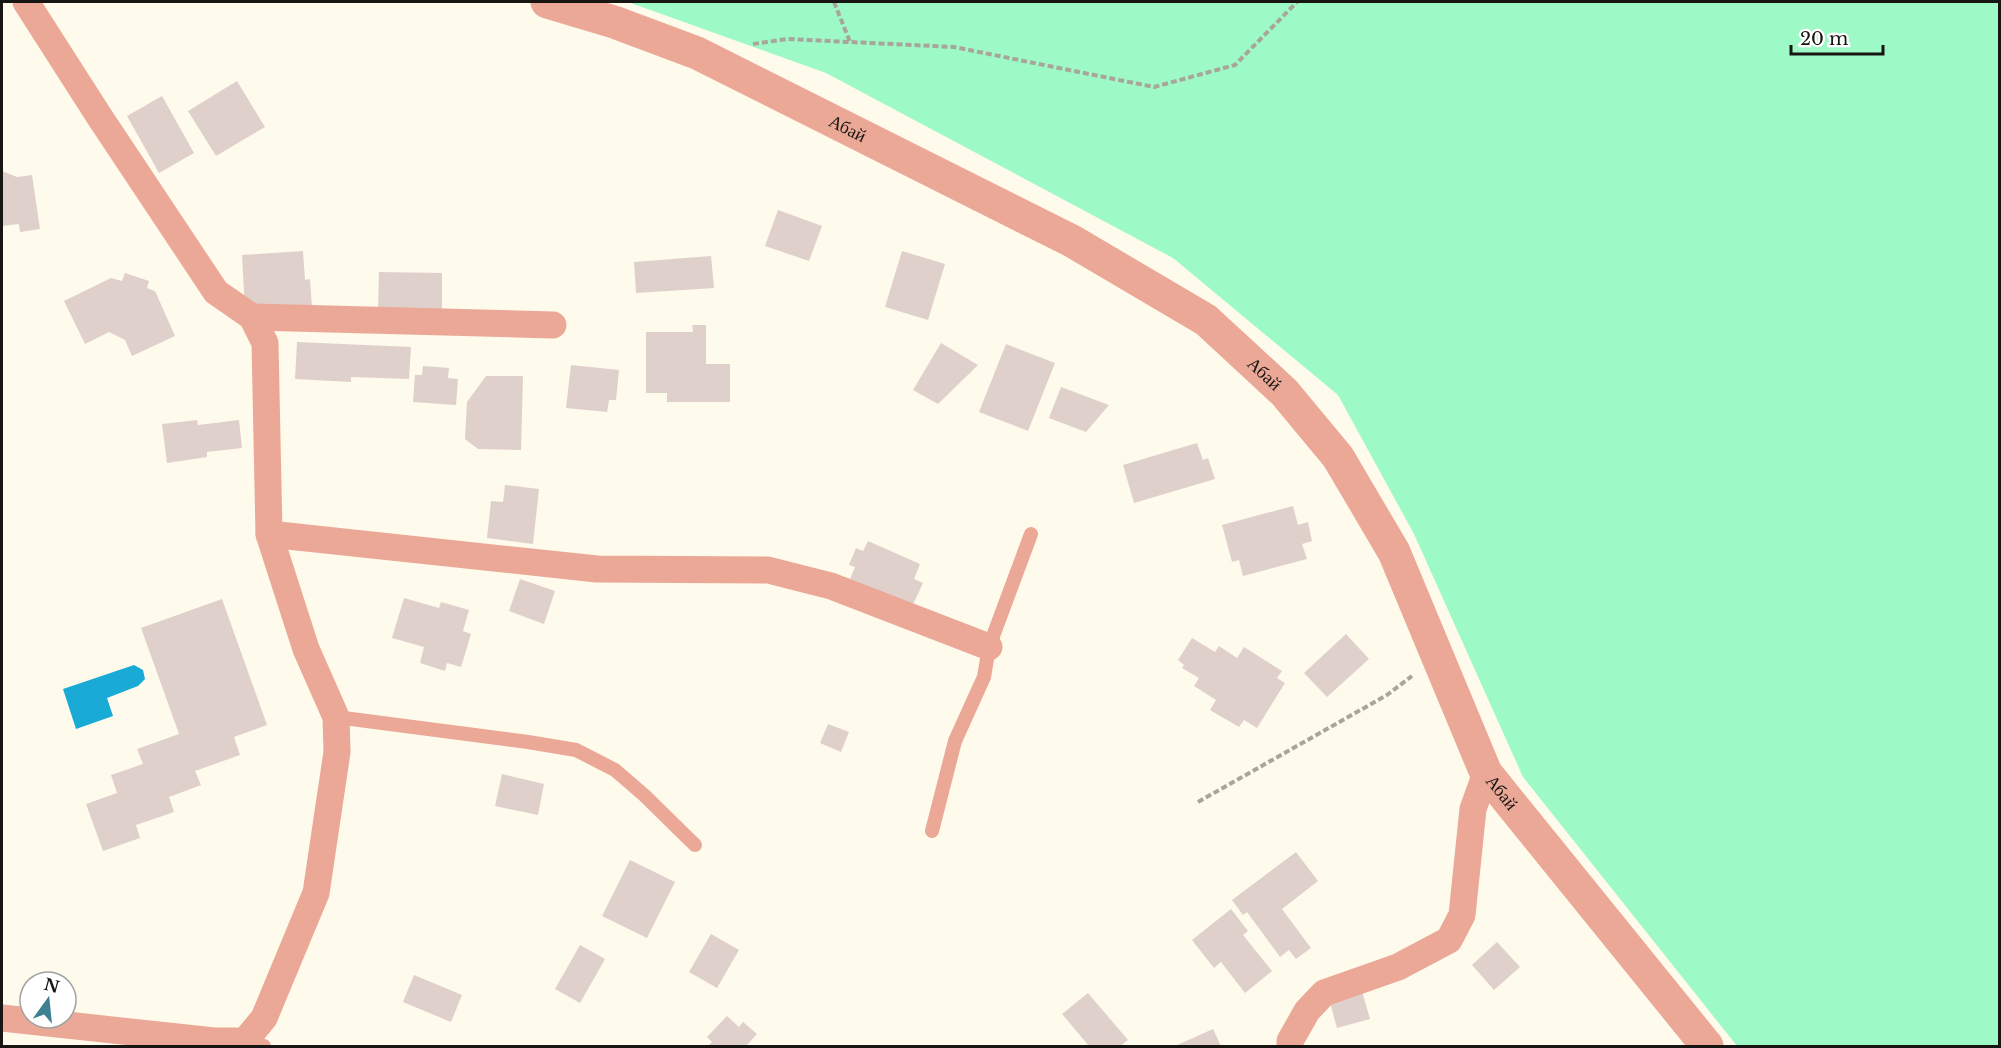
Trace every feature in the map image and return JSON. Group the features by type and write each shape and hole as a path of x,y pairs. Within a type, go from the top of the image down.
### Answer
{"street":[{"path":"2,1018 254,1044 316,893 338,752 336,717 306,649 269,534 265,344 252,317 216,292 26,2"},
{"name":"Абай","path":"547,2 614,22 697,53 1072,241 1206,320 1284,392 1338,457 1394,552 1485,773 1707,1047"},
{"path":"252,317 553,325"},
{"path":"269,534 597,569 768,570 831,586 988,647"},
{"path":"1290,1047 1307,1011 1324,993 1398,967 1449,940 1462,915 1473,809 1485,773"}],"lane":[{"path":"932,831 956,741 984,677 988,647 1031,534"},
{"path":"336,717 576,750 615,770 645,795 695,845"}],"path":[{"path":"834,2 850,42"},
{"path":"697,53 788,39 954,47 1154,87 1235,65 1297,2"},
{"path":"1198,802 1387,696 1438,656"}],"green space":[{"path":"628,2 1999,2 1999,1046 1737,1046 1523,777 1414,534 1338,395 1173,258 826,73"}],"water":[{"path":"134,665 143,670 145,679 138,686 107,698 113,716 76,729 63,689"}],"building":[{"path":"237,81 265,127 216,156 188,111"},
{"path":"162,96 194,153 159,173 127,116"},
{"path":"2,171 17,177 32,175 40,229 20,232 19,224 2,226"},
{"path":"778,210 822,226 809,261 765,246"},
{"path":"303,251 305,280 310,279 312,308 245,312 242,255"},
{"path":"902,251 945,264 928,320 885,307"},
{"path":"711,256 714,288 636,293 634,262"},
{"path":"379,272 442,273 442,312 378,311"},
{"path":"125,273 149,281 147,288 155,291 175,336 132,356 125,340 109,332 85,344 64,301 111,278 122,281"},
{"path":"692,325 706,325 706,364 730,364 730,402 667,402 667,393 646,393 646,332 693,332"},
{"path":"297,342 411,347 409,379 351,377 351,382 295,379"},
{"path":"941,343 978,365 938,404 913,390"},
{"path":"1006,344 1055,363 1028,431 979,412"},
{"path":"571,365 619,370 616,400 609,400 607,412 566,408"},
{"path":"423,366 449,368 448,378 458,379 456,405 413,402 415,375 422,375"},
{"path":"486,376 523,376 521,450 478,449 465,439 467,402"},
{"path":"1061,387 1109,405 1086,432 1049,418"},
{"path":"197,420 198,425 239,420 242,448 207,452 207,457 167,463 162,424"},
{"path":"1197,443 1203,460 1208,458 1215,479 1134,503 1123,465"},
{"path":"505,485 539,489 533,544 487,538 491,501 503,502"},
{"path":"1293,506 1298,525 1308,522 1312,541 1302,544 1307,559 1243,576 1239,560 1232,562 1222,525"},
{"path":"868,541 920,564 914,579 923,583 910,611 850,579 855,567 849,565 856,548 863,551"},
{"path":"520,579 555,591 544,624 509,611"},
{"path":"404,598 439,608 441,602 469,610 463,631 471,634 461,667 447,663 445,671 420,663 424,647 392,638"},
{"path":"222,599 267,725 234,737 240,755 195,771 201,785 169,797 174,812 136,825 140,838 103,851 86,804 117,793 111,775 143,764 137,749 179,734 141,628"},
{"path":"1346,634 1369,659 1327,697 1304,673"},
{"path":"1192,638 1215,652 1219,646 1237,658 1244,647 1282,671 1277,678 1285,683 1257,728 1244,720 1239,727 1210,710 1216,700 1194,686 1199,678 1182,668 1184,665 1178,660"},
{"path":"828,724 849,732 841,752 820,743"},
{"path":"502,774 544,784 538,815 495,806"},
{"path":"1296,852 1318,881 1282,909 1311,948 1296,959 1289,950 1280,957 1247,912 1243,915 1232,900"},
{"path":"630,860 675,882 647,938 602,916"},
{"path":"1231,909 1248,931 1243,935 1272,971 1245,993 1221,962 1214,968 1192,940"},
{"path":"711,934 739,950 717,988 689,972"},
{"path":"1497,942 1520,967 1494,990 1472,965"},
{"path":"580,945 605,959 580,1003 555,989"},
{"path":"414,975 462,995 451,1022 403,1002"},
{"path":"1362,991 1370,1019 1337,1028 1329,999"},
{"path":"1088,993 1128,1040 1120,1046 1089,1046 1062,1014"},
{"path":"727,1016 739,1027 743,1022 757,1034 746,1046 708,1046 712,1042 707,1037"},
{"path":"1213,1029 1221,1046 1175,1046"}]}
